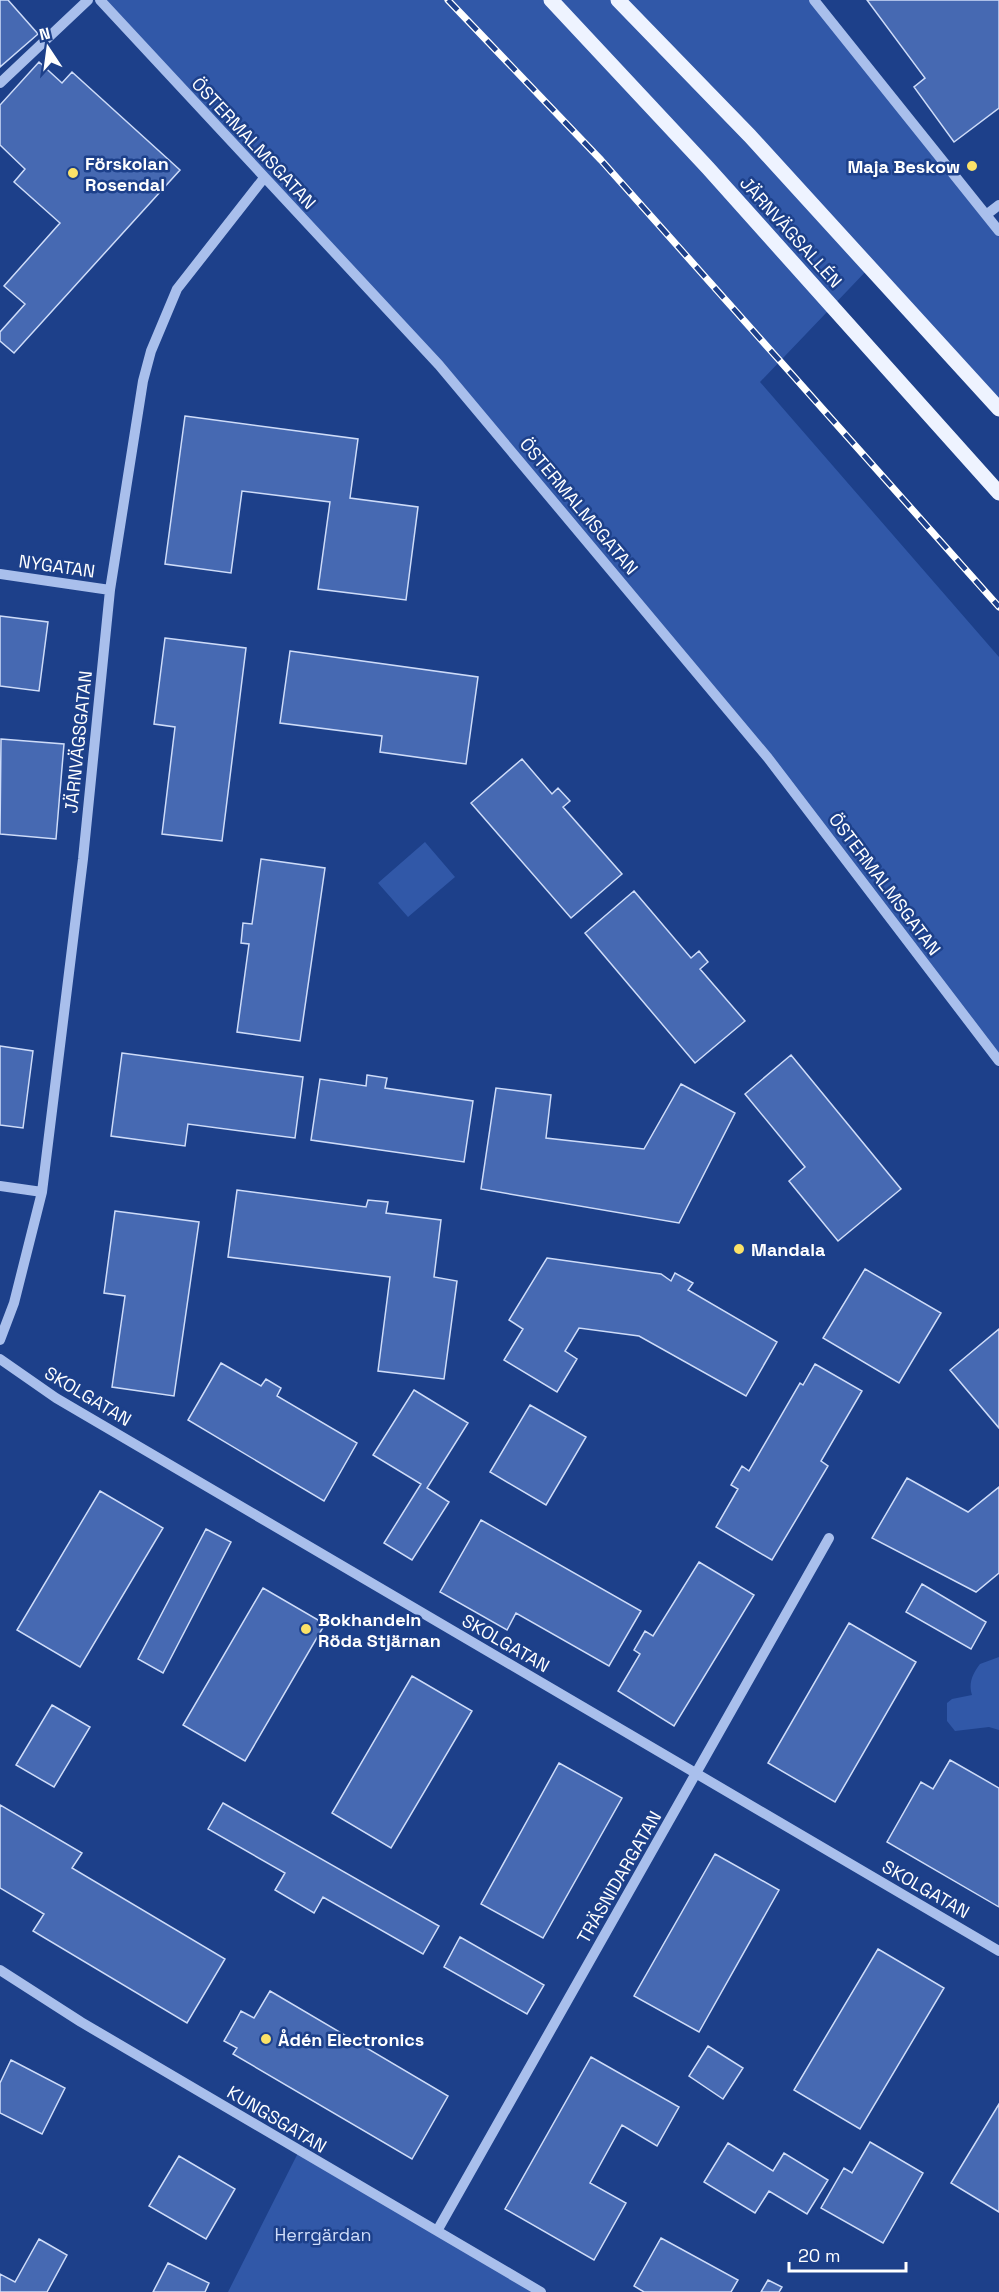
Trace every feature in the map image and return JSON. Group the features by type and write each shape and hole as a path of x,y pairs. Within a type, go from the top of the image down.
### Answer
{"main road":[{"name":"JÄRNVÄGSALLÉN","path":"551,0 708,168 999,493"},
{"name":"JÄRNVÄGSALLÉN","path":"618,0 750,136 999,409"}],"street":[{"path":"0,83 88,0"},
{"name":"ÖSTERMALMSGATAN","path":"100,0 439,365 768,758 999,1061"},
{"path":"814,0 999,231"},
{"name":"JÄRNVÄGSGATAN","path":"0,1340 14,1303 42,1192 83,859 110,590 143,381 151,351 177,289 264,178"},
{"path":"986,215 999,205"},
{"name":"NYGATAN","path":"0,574 110,590"},
{"path":"0,1186 42,1192"},
{"name":"SKOLGATAN","path":"0,1359 56,1398 999,1951"},
{"name":"TRÄSNIDARGATAN","path":"437,2231 829,1538"},
{"name":"KUNGSGATAN","path":"0,1970 81,2022 541,2292"}],"green space":[{"path":"100,0 814,0 999,234 999,409 870,267 760,382 999,657 999,1061 768,758 439,365"},
{"path":"425,842 455,877 408,917 378,883"},
{"path":"999,1657 999,1730 989,1727 955,1731 947,1721 947,1703 952,1699 972,1695 971,1682 977,1667"},
{"name":"Herrgärdan","path":"299,2151 541,2292 228,2292"}],"building":[{"path":"0,0 8,0 38,34 0,67"},
{"path":"867,0 999,0 999,108 954,142 914,87 925,78"},
{"path":"39,62 62,83 72,72 180,170 14,353 0,341 0,332 25,304 4,286 60,223 14,182 25,169 0,145 0,105"},
{"path":"185,416 358,439 350,498 418,507 406,600 318,589 330,502 242,491 231,573 165,564"},
{"path":"0,616 48,622 39,691 0,686"},
{"path":"165,638 246,648 222,841 162,834 175,727 154,724"},
{"path":"290,651 478,677 466,764 380,752 382,736 280,723"},
{"path":"1,739 64,744 56,839 0,834"},
{"path":"522,759 552,794 558,788 570,801 563,807 622,874 571,918 471,803"},
{"path":"261,859 325,868 300,1041 237,1032 249,944 241,943 243,923 252,924"},
{"path":"634,891 691,958 699,951 708,962 700,969 745,1021 695,1063 585,933"},
{"path":"0,1046 33,1051 23,1128 0,1125"},
{"path":"122,1053 303,1077 295,1138 188,1124 185,1146 111,1136"},
{"path":"791,1055 901,1189 838,1241 789,1181 805,1167 745,1094"},
{"path":"367,1075 387,1078 385,1088 473,1101 464,1162 311,1140 320,1079 366,1086"},
{"path":"681,1084 735,1113 679,1223 481,1189 496,1088 551,1095 546,1138 644,1149"},
{"path":"237,1190 366,1207 368,1200 388,1202 386,1213 441,1220 434,1277 457,1281 444,1379 378,1371 390,1277 228,1257"},
{"path":"115,1211 199,1222 174,1396 112,1387 125,1296 104,1293"},
{"path":"547,1258 661,1274 671,1281 675,1273 693,1283 688,1290 777,1342 746,1396 639,1336 579,1328 565,1351 577,1359 557,1392 504,1360 523,1329 509,1320"},
{"path":"865,1269 941,1313 899,1383 823,1338"},
{"path":"999,1329 999,1428 950,1370"},
{"path":"221,1363 261,1386 266,1379 281,1388 277,1396 357,1443 324,1501 188,1420"},
{"path":"815,1364 862,1391 821,1461 828,1466 772,1560 716,1527 738,1489 731,1485 742,1466 749,1471 800,1383 803,1385"},
{"path":"414,1390 468,1423 427,1488 449,1502 412,1560 384,1543 421,1484 373,1455"},
{"path":"530,1405 586,1437 546,1505 490,1472"},
{"path":"907,1478 968,1512 999,1487 999,1573 976,1592 872,1538"},
{"path":"100,1491 163,1528 80,1667 17,1630"},
{"path":"481,1520 641,1611 609,1666 516,1613 507,1630 440,1592"},
{"path":"206,1529 231,1542 163,1673 138,1659"},
{"path":"699,1562 754,1595 674,1726 618,1691 640,1654 634,1650 645,1631 653,1636"},
{"path":"922,1584 986,1622 971,1649 906,1612"},
{"path":"263,1588 325,1624 245,1761 183,1725"},
{"path":"849,1623 916,1662 835,1802 768,1763"},
{"path":"412,1676 472,1711 391,1848 332,1813"},
{"path":"52,1705 90,1727 54,1787 16,1765"},
{"path":"950,1760 999,1788 999,1907 887,1842 921,1782 933,1789"},
{"path":"559,1763 622,1798 543,1938 481,1904"},
{"path":"223,1803 439,1926 423,1954 323,1897 314,1913 275,1890 285,1873 208,1829"},
{"path":"0,1805 82,1853 72,1868 225,1959 187,2023 33,1931 44,1914 0,1888"},
{"path":"715,1854 779,1890 699,2032 634,1996"},
{"path":"460,1937 544,1985 527,2014 444,1967"},
{"path":"878,1949 944,1988 860,2129 794,2090"},
{"path":"270,1991 448,2096 412,2159 233,2054 237,2048 224,2041 241,2011 254,2018"},
{"path":"708,2046 743,2068 723,2099 689,2076"},
{"path":"591,2057 679,2107 657,2146 622,2125 590,2183 626,2203 594,2260 505,2209"},
{"path":"11,2060 65,2088 42,2134 0,2113 0,2083"},
{"path":"999,2104 999,2212 951,2183"},
{"path":"870,2142 923,2173 883,2243 821,2208 844,2168 852,2173"},
{"path":"728,2143 773,2171 784,2153 828,2180 807,2214 769,2191 755,2213 704,2182"},
{"path":"179,2156 235,2189 206,2239 149,2206"},
{"path":"661,2238 738,2280 731,2292 644,2292 634,2286"},
{"path":"39,2239 67,2255 47,2292 0,2292 0,2274 15,2282"},
{"path":"168,2263 209,2283 205,2292 153,2292"},
{"path":"768,2280 782,2287 779,2292 761,2292"}],"railway":[{"path":"448,0 601,160 999,607"}],"place":[{"name":"Maja Beskow","path":"972,166"},
{"name":"Förskolan Rosendal","path":"73,173"},
{"name":"Mandala","path":"739,1249"},
{"name":"Bokhandeln Röda Stjärnan","path":"306,1629"},
{"name":"Ådén Electronics","path":"266,2039"}]}
